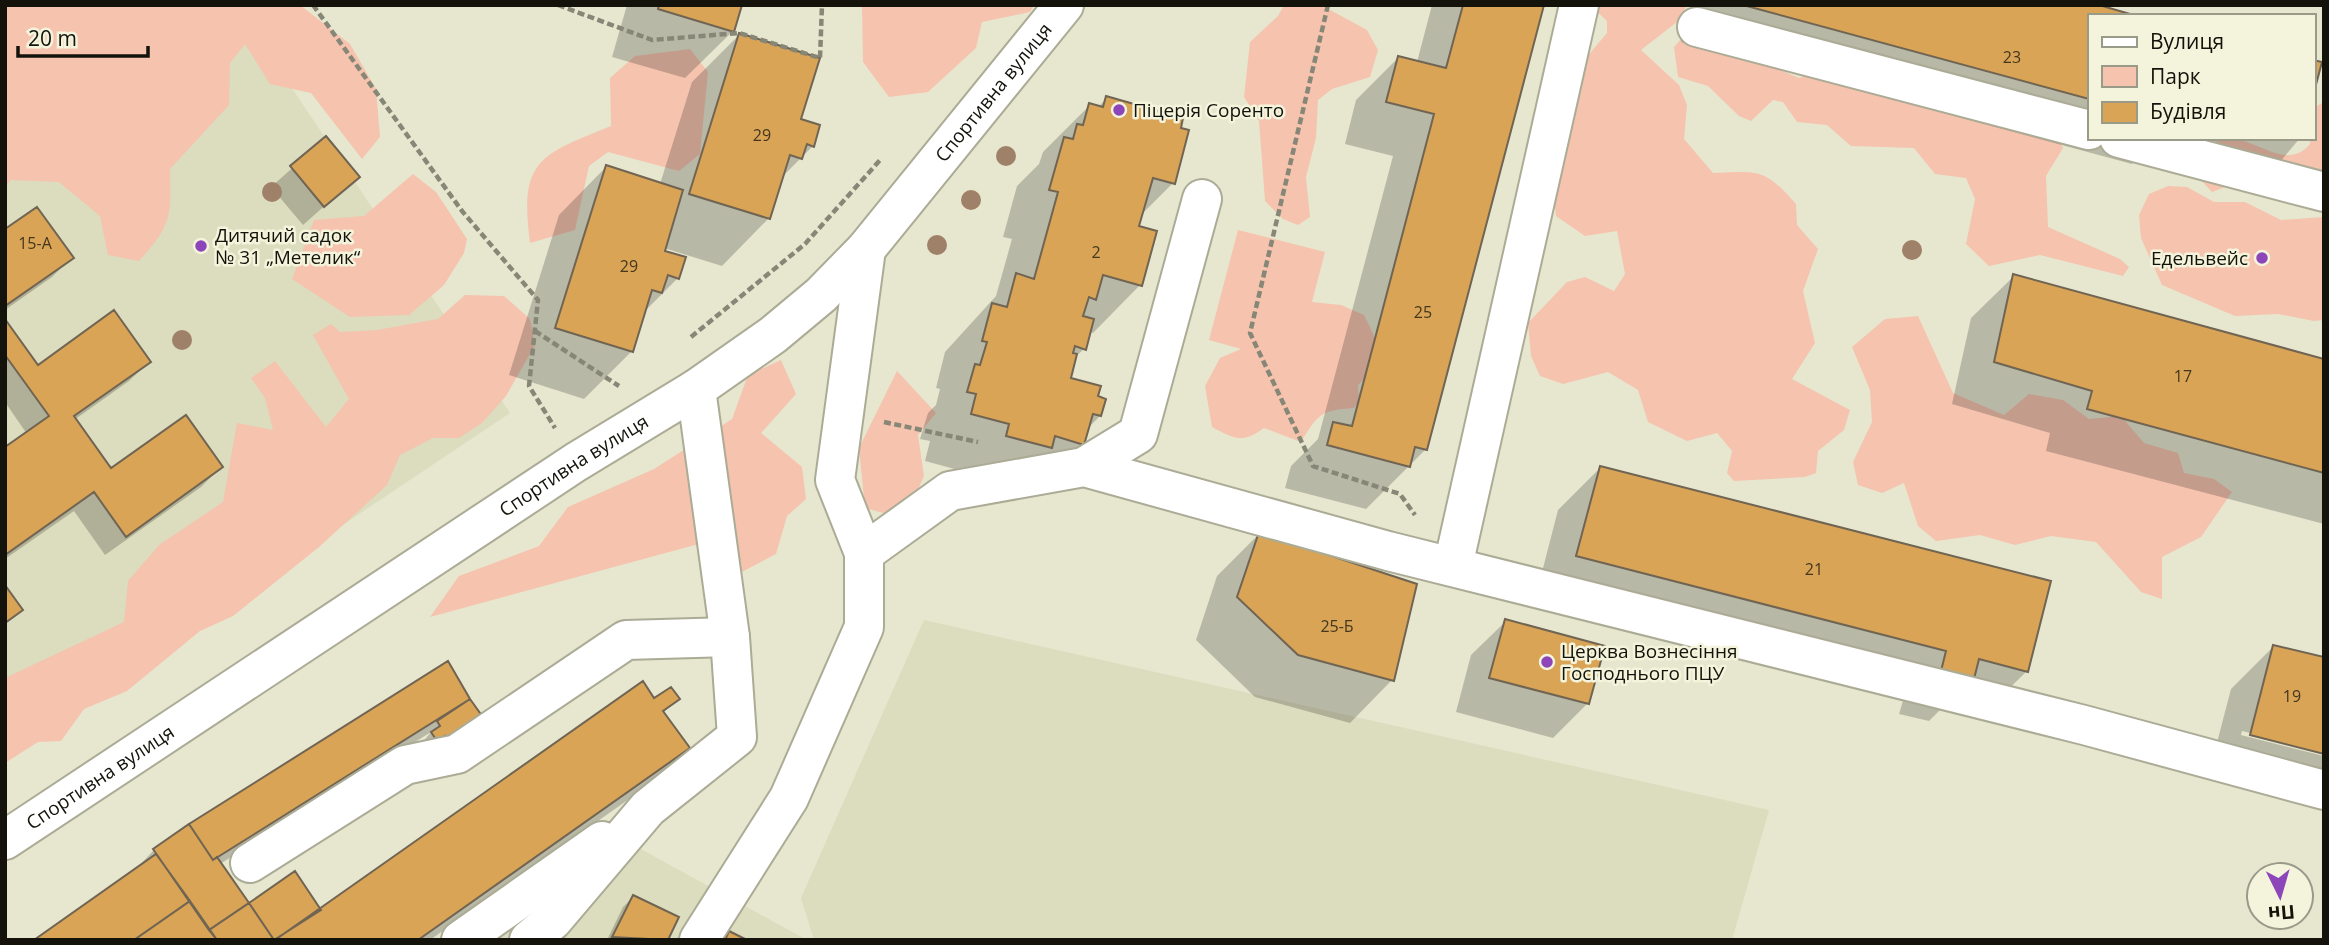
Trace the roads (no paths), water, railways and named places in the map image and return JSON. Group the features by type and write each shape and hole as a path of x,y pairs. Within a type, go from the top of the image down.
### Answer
{"street":[{"name":"Спортивна вулиця","path":"5,840 576,462 696,389 773,335 821,295 866,248 1064,5"},
{"path":"1453,566 1579,5"},
{"path":"1697,27 2088,130"},
{"path":"2127,140 2324,192"},
{"path":"864,553 950,491 1084,467 1138,434 1202,199"},
{"path":"699,940 789,798 864,627 864,553 835,480 866,248"},
{"path":"461,940 648,808 737,737 730,638 696,389"},
{"path":"1084,467 1453,566 2084,725 2324,790"},
{"path":"250,863 405,765 457,754 626,640 730,638"},
{"path":"529,940 553,920 648,808"}],"place":[{"name":"Піцерія Соренто","path":"1119,110"},
{"name":"Дитячий садок № 31 „Метелик“","path":"201,246"},
{"name":"Едельвейс","path":"2262,258"},
{"name":"Церква Вознесіння Господнього ПЦУ","path":"1547,662"}]}
